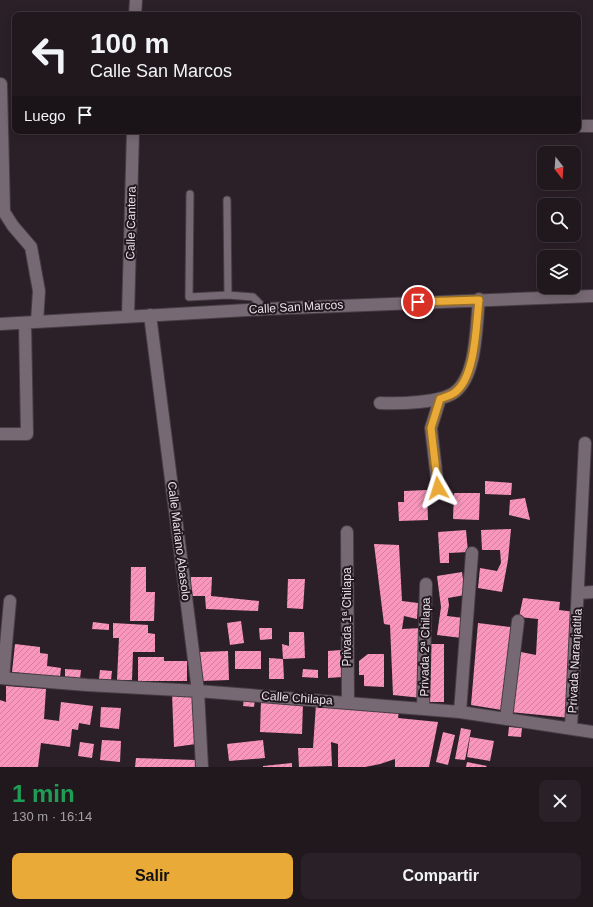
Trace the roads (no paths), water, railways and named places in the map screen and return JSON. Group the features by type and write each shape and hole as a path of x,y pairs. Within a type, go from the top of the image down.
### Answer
{"street":[{"path":"135,12 136,0"},
{"path":"1,84 4,212 13,226 31,247 39,291 37,322"},
{"path":"581,126 593,126"},
{"name":"Calle Cantera","path":"128,316 133,134"},
{"name":"Calle San Marcos","path":"0,324 265,308 593,296"},
{"path":"380,403 391,404 440,399 454,392 465,380 472,357 479,300"},
{"name":"Calle Mariano Abasolo","path":"150,315 198,691 202,767"},
{"path":"0,434 27,434 25,323"},
{"path":"438,488 431,428 440,399"},
{"name":"Privada Naranjatitla","path":"571,728 579,593 585,443"},
{"name":"Privada 1ª Chilapa","path":"347,532 348,702"},
{"path":"460,712 472,553"},
{"name":"Privada 2ª Chilapa","path":"423,709 426,584"},
{"path":"579,593 593,592"},
{"path":"2,678 10,601"},
{"path":"506,719 518,621"},
{"name":"Calle Chilapa","path":"2,678 348,702 460,712 593,732"}],"lane":[{"path":"190,194 189,297 228,295 253,297 265,308"},
{"path":"227,200 228,295"}]}
